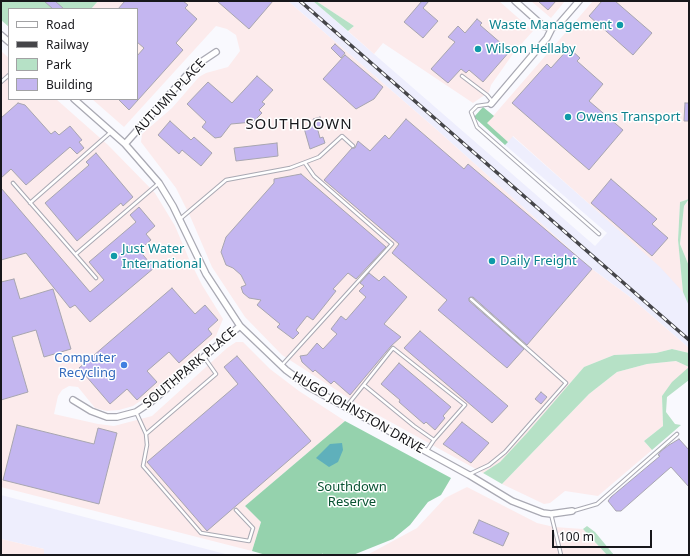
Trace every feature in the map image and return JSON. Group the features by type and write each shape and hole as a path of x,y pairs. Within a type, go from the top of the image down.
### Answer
{"street":[{"path":"514,1 543,26 552,28"},
{"path":"492,102 547,38 552,28 559,24 580,1"},
{"name":"AUTUMN PLACE","path":"126,144 195,66 216,52"},
{"name":"HUGO JOHNSTON DRIVE","path":"75,100 126,144 159,183 180,219 206,274 240,326 281,366 309,387 469,475 512,501 534,511 551,514 572,511"},
{"name":"SOUTHPARK PLACE","path":"73,400 91,411 107,416 117,417 136,412 151,402 240,326"}],"lane":[{"path":"462,76 487,95 492,102 477,106 470,112 477,127 599,234"},
{"path":"30,203 111,132"},
{"path":"180,219 226,180 275,171 319,158 342,136 353,146"},
{"path":"281,366 392,244 314,176 305,163"},
{"path":"13,183 96,278"},
{"path":"76,254 159,183"},
{"path":"469,475 489,465 505,452 566,383 471,299"},
{"path":"346,408 393,348 465,405 434,440 426,452"},
{"path":"146,434 216,374 204,357"},
{"path":"364,384 414,426 434,440"},
{"path":"136,412 146,434 147,446 143,466 201,533 249,541 253,528 236,510"},
{"path":"572,511 597,504 677,434"},
{"path":"551,514 562,555"}],"shaded area":[{"path":"98,1 288,1 436,129 592,269 630,297 689,348 689,353 672,349 656,353 614,355 584,367 500,462 483,473 358,404 282,355 245,317 212,267 176,188 141,142 142,134 172,108 199,77 206,73 228,67 240,51 236,35 227,29 216,26 124,127 93,100 138,100 138,8 92,8"},
{"path":"288,1 313,1 595,246 607,233 505,145 512,136 661,267 689,266 689,348 630,297 592,269 436,129"},
{"path":"316,1 499,1 533,31 515,51 491,85 489,92 473,103 383,43 374,54 348,31 354,26"},
{"path":"531,1 565,1 551,18"},
{"path":"593,1 689,1 689,199 680,202 678,240 683,292 660,267 513,136 508,142 487,123"},
{"path":"1,51 8,57 8,100 57,100 108,145 155,193 175,226 202,285 223,319 216,336 146,397 133,406 119,410 107,411 95,408 78,387 69,386 62,390 58,396 54,414 114,426 152,416 227,348 236,342 243,342 270,369 299,391 345,421 245,506 261,522 252,551 1,487"},
{"path":"689,200 689,266 680,244 684,206"},
{"path":"676,361 689,367 662,396 663,426 644,441 652,450 598,496 565,491 550,503 544,504 502,484 589,394 617,372 647,364"},
{"path":"467,487 537,523 554,527 583,529 607,555 367,555 417,528 445,498"},
{"path":"1,495 229,555 44,555 44,549 1,539"},
{"path":"1,539 44,549 44,555 1,555"}],"green space":[{"path":"1,1 98,1 92,8 8,8 8,26 1,20"},
{"path":"313,1 316,1 354,26 348,31"},
{"path":"483,107 494,116 487,123 508,142 505,145 474,117"},
{"path":"689,199 684,206 680,244 689,266 689,306 683,292 678,240 680,202"},
{"path":"672,349 689,353 689,367 676,361 647,364 617,372 589,394 502,484 483,473 500,462 584,367 614,355 656,353"},
{"path":"689,367 689,380 667,397 666,412 675,424 681,425 652,450 644,441 663,426 662,396 672,382"},
{"name":"Southdown Reserve","path":"345,421 451,478 441,495 428,502 410,525 393,539 353,555 323,555 322,553 322,555 266,555 252,551 261,522 245,506"},
{"path":"587,526 595,532 614,555 607,555 583,529"}],"water":[{"path":"342,443 343,450 338,462 329,467 316,458 330,444"}],"building":[{"path":"44,1 55,1 63,8 52,8"},
{"path":"125,1 183,1 188,5 185,8 197,19 176,43 183,50 138,100 138,55 144,48 138,43 138,8 119,8"},
{"path":"217,1 273,1 249,29"},
{"path":"422,1 429,1 423,8 438,21 423,38 404,22"},
{"path":"538,1 556,1 548,10"},
{"name":"Waste Management","path":"602,1 615,1 652,33 633,55 589,16"},
{"name":"Wilson Hellaby","path":"477,19 482,23 480,25 510,51 483,82 469,70 466,73 461,69 448,83 431,69 455,42 448,37 458,26 465,33"},
{"path":"335,44 345,53 341,58 331,48"},
{"name":"Owens Transport","path":"569,48 580,58 577,61 603,84 589,101 623,130 589,170 512,103 547,64 551,68"},
{"path":"345,55 383,87 374,99 356,109 323,79"},
{"path":"257,76 273,90 262,102 265,104 259,110 262,113 253,122 231,124 221,137 215,138 202,127 206,122 187,104 208,82 232,103"},
{"path":"119,100 138,100 129,110"},
{"path":"18,103 25,105 51,134 55,131 59,135 70,126 82,140 79,142 84,148 77,154 70,147 26,185 11,169 1,178 1,118"},
{"path":"685,103 689,103 689,121 684,121"},
{"path":"320,117 323,126 317,127 320,138 323,137 325,143 310,149 304,128 315,125 313,119"},
{"name":"Daily Freight","path":"406,119 464,169 468,164 592,269 527,345 473,297 469,298 469,301 524,349 507,368 438,310 447,300 392,253 399,244 324,180 352,148 355,148 358,141 370,151 385,135 389,139"},
{"path":"170,121 191,140 194,137 212,153 201,166 182,150 179,154 158,135"},
{"path":"277,143 278,156 236,161 234,148"},
{"path":"96,153 133,197 123,206 121,203 77,241 45,203 89,165 86,162"},
{"path":"301,174 386,247 356,279 348,273 333,289 336,291 313,320 307,316 296,330 299,333 293,339 277,327 280,324 257,305 261,300 249,298 243,293 241,287 246,285 241,275 233,268 226,265 221,252 226,237 274,183 274,179"},
{"path":"611,179 657,219 652,224 668,238 652,256 591,203"},
{"path":"1,188 90,292 104,280 89,262 136,222 130,215 139,207 155,226 146,234 151,240 139,250 154,268 90,322 75,305 70,308 26,253 1,260"},
{"path":"369,273 379,281 384,276 407,297 384,324 401,337 391,346 350,395 334,381 331,384 315,370 313,372 302,362 300,356 307,355 317,343 323,349 337,334 331,329 341,316 346,320 366,297 359,291 364,286 360,283"},
{"path":"14,279 20,299 53,289 71,349 44,357 36,330 12,337 28,392 1,400 1,282"},
{"path":"172,288 195,314 205,305 218,320 208,329 212,334 179,363 169,352 147,371 157,382 137,400 127,389 110,404 79,368"},
{"path":"420,331 508,406 492,423 404,348"},
{"path":"237,356 311,441 207,531 147,462 238,384 224,367"},
{"path":"399,363 451,407 443,416 445,418 435,430 426,422 424,424 399,402 400,400 381,384"},
{"path":"541,392 547,397 541,404 535,399"},
{"path":"462,422 489,443 471,463 443,444"},
{"path":"17,425 94,444 98,428 117,433 99,504 3,480"},
{"path":"679,439 689,450 689,487 671,467 621,511 616,511 608,501 611,497 660,456 658,455 661,451"},
{"path":"479,520 509,533 503,546 473,533"}],"railway":[{"path":"300,1 689,340"}],"place":[{"name":"Waste Management","path":"620,25"},
{"name":"Wilson Hellaby","path":"478,49"},
{"name":"Owens Transport","path":"568,117"},
{"name":"Just Water International","path":"114,256"},
{"name":"Daily Freight","path":"492,261"},
{"name":"Computer Recycling","path":"124,365"}],"district":[{"name":"SOUTHDOWN","path":"299,125"}]}
